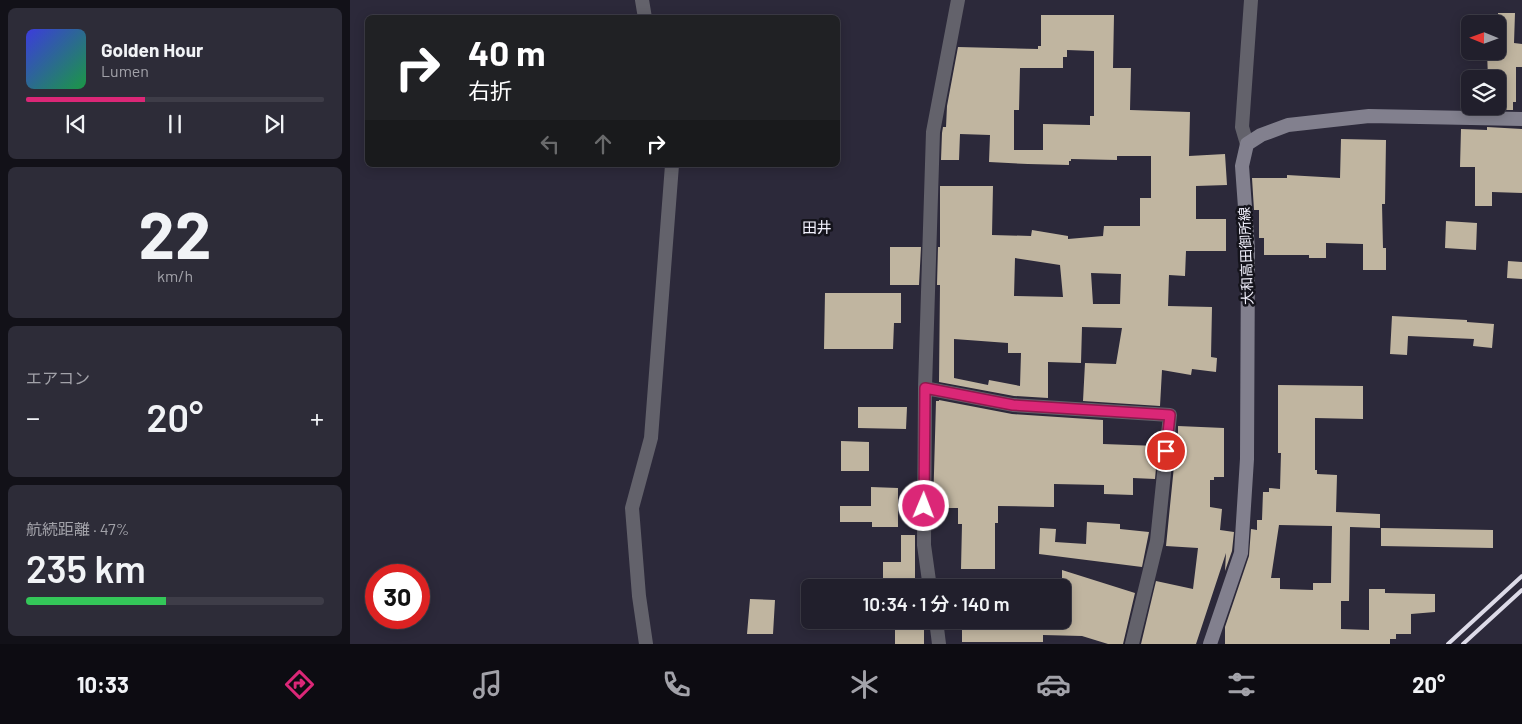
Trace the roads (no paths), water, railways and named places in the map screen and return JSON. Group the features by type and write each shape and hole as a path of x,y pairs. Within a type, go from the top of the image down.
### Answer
{"main road":[{"path":"1247,144 1288,125 1369,116 1522,119"},
{"name":"大和高田御所線","path":"1210,644 1241,553 1247,459 1248,249 1242,166 1247,144"}],"street":[{"path":"642,0 645,15"},
{"path":"929,579 924,545 925,388 933,132 958,0"},
{"path":"1247,144 1242,126 1251,0"},
{"path":"646,644 639,596 632,508 651,438 672,167"},
{"path":"925,388 1013,405 1170,415 1156,541 1132,644"},
{"path":"937,629 939,644"}],"railway":[{"path":"1448,644 1522,576"},
{"path":"1463,644 1522,590"}],"district":[{"name":"田井","path":"817,228"}]}
